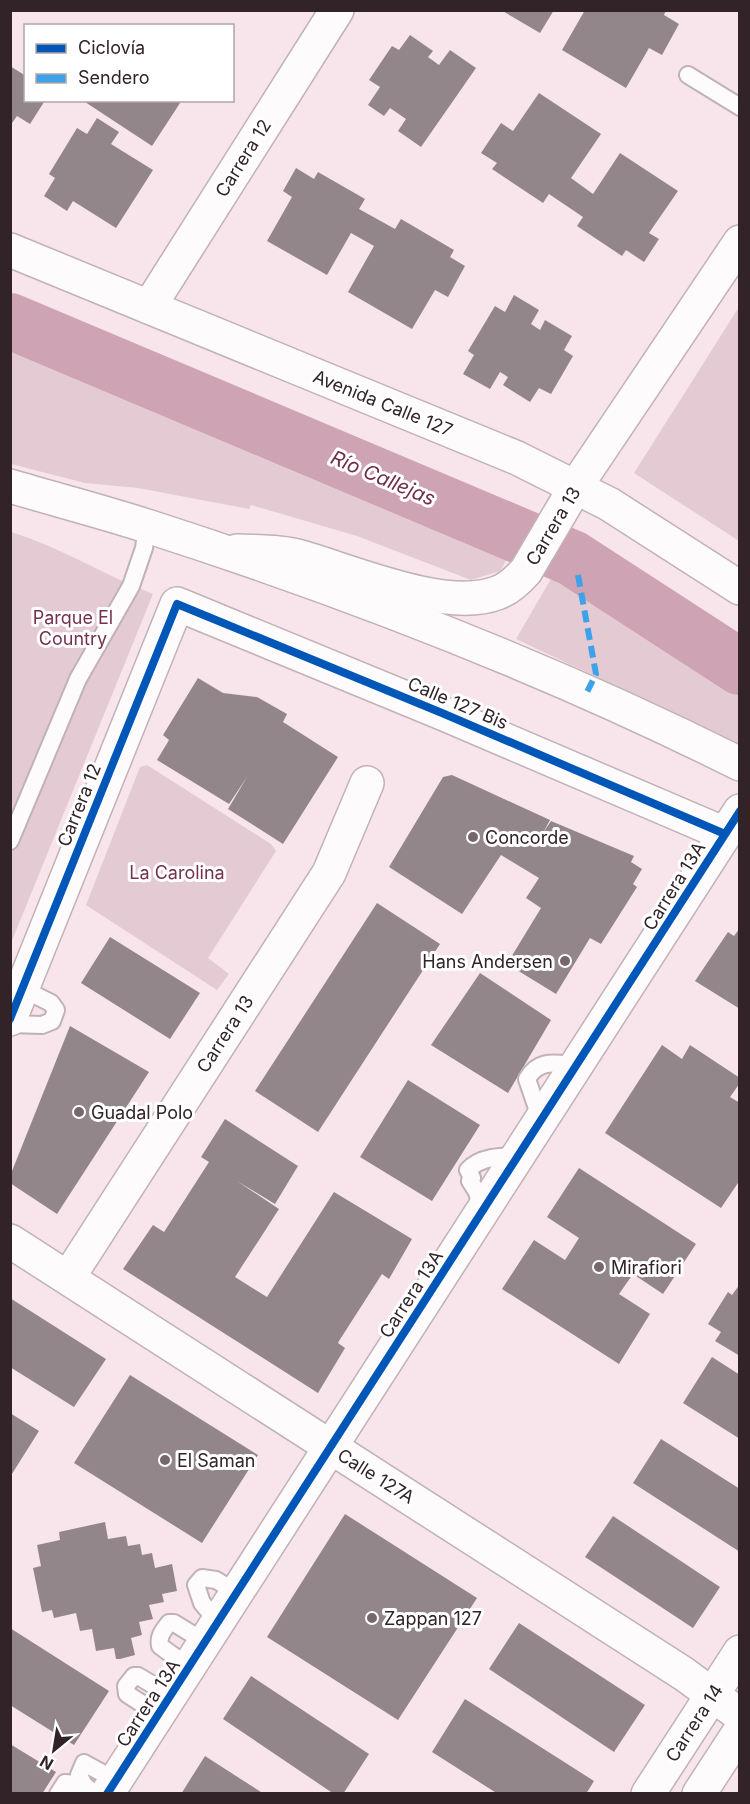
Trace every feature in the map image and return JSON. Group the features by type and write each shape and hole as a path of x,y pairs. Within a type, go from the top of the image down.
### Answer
{"street":[{"name":"Carrera 12","path":"149,307 337,10"},
{"name":"Carrera 13","path":"218,549 294,555 418,592 449,596 496,594 517,582 533,560 571,494 740,242"},
{"name":"Avenida Calle 127","path":"10,250 517,458 571,494 609,504 740,588"},
{"path":"10,486 218,549 492,650 663,726 740,764"},
{"name":"Carrera 12","path":"10,1022 177,604"},
{"name":"Calle 127 Bis","path":"177,604 442,713 732,822"},
{"name":"Carrera 13","path":"68,1278 329,873 368,783"},
{"name":"Carrera 13A","path":"100,1788 164,1704 204,1644 732,822"},
{"name":"Calle 127A","path":"10,1241 684,1674 740,1715"},
{"name":"Carrera 14","path":"648,1794 740,1652"},
{"path":"699,1794 740,1731"}],"lane":[{"path":"688,75 740,107"},
{"path":"10,841 78,679 131,586 144,548 147,526"},
{"path":"58,1794 65,1784 100,1788"}],"green space":[{"path":"739,307 739,541 634,473"},
{"path":"11,346 418,508 511,552 500,571 471,580 357,536 251,505 249,509 138,488 85,483 11,464"},
{"name":"Parque El Country","path":"11,532 47,545 153,594 11,943"},
{"path":"552,577 739,695 739,744 516,639"},
{"name":"La Carolina","path":"147,765 271,844 276,851 208,958 229,974 217,990 86,905 140,767"}],"building":[{"path":"501,10 554,10 540,33"},
{"path":"585,10 666,10 664,15 679,24 662,55 649,48 626,88 562,50"},
{"path":"410,35 433,51 428,57 439,65 450,50 476,68 421,147 398,131 406,119 390,108 384,116 368,105 380,87 369,80 392,46 399,50"},
{"path":"10,66 24,75 24,102 44,102 30,124 17,116 10,126"},
{"path":"539,93 601,134 571,178 593,194 620,153 678,191 649,233 659,239 644,262 626,250 622,256 577,226 583,217 549,194 543,203 492,169 497,163 481,153 501,123 513,131"},
{"path":"85,102 181,102 152,146"},
{"path":"97,118 119,132 111,144 153,170 116,228 73,201 67,211 44,196 55,178 49,174 77,128 87,134"},
{"path":"296,168 314,179 318,172 365,199 359,209 395,229 401,219 454,250 450,257 465,266 448,297 435,290 412,329 348,292 374,246 351,233 327,275 267,241 292,197 283,191"},
{"path":"514,295 539,310 531,324 540,330 545,320 572,336 564,350 573,356 551,394 539,388 530,402 503,385 508,377 500,372 490,389 463,374 474,355 468,351 495,306 505,312"},
{"path":"198,678 223,693 257,697 287,714 283,722 338,757 283,844 228,809 247,777 229,804 157,760 169,740 163,735"},
{"path":"452,775 550,820 543,833 551,821 634,856 631,862 642,869 633,884 637,887 601,944 590,938 556,994 507,964 541,908 526,898 539,878 501,855 462,914 389,867 443,777"},
{"path":"377,903 440,944 318,1132 255,1091"},
{"path":"740,928 740,1009 695,981 728,932 734,936"},
{"path":"110,937 200,993 170,1039 81,983"},
{"path":"480,973 551,1020 508,1093 431,1045"},
{"name":"Guadal Polo","path":"70,1026 149,1072 57,1214 10,1183 10,1176"},
{"path":"662,1045 682,1059 690,1045 740,1078 740,1083 730,1097 740,1103 740,1180 721,1208 605,1133"},
{"path":"408,1080 480,1125 432,1201 360,1157"},
{"path":"225,1119 298,1166 275,1204 237,1181 279,1209 235,1277 267,1297 334,1192 412,1239 389,1279 382,1274 339,1341 338,1343 345,1348 318,1393 123,1269 153,1225 164,1232 209,1162 201,1157"},
{"name":"Mirafiori","path":"579,1168 696,1244 663,1294 633,1274 619,1294 650,1314 619,1364 502,1289 534,1240 565,1260 579,1238 547,1217"},
{"path":"740,1284 740,1356 715,1341 721,1332 708,1324 728,1292 732,1295"},
{"path":"10,1298 106,1359 74,1407 10,1367"},
{"path":"712,1357 740,1375 740,1439 683,1403"},
{"name":"El Saman","path":"130,1375 258,1455 202,1543 74,1463"},
{"path":"10,1413 39,1431 10,1477"},
{"path":"661,1439 740,1489 740,1552 633,1483"},
{"name":"Zappan 127","path":"345,1514 477,1598 398,1720 267,1637"},
{"path":"613,1516 720,1587 693,1628 585,1557"},
{"path":"105,1522 108,1539 126,1536 128,1546 140,1544 142,1555 152,1553 155,1568 172,1564 177,1591 162,1594 164,1602 149,1605 153,1619 139,1622 142,1635 131,1638 135,1655 120,1659 116,1659 114,1648 96,1651 92,1629 80,1631 76,1613 54,1618 52,1610 42,1612 33,1568 41,1566 37,1545 60,1540 59,1532"},
{"path":"519,1623 645,1705 614,1752 489,1669"},
{"path":"10,1628 109,1691 74,1745 10,1705"},
{"path":"251,1676 369,1754 343,1794 334,1794 223,1719"},
{"path":"465,1699 594,1781 586,1794 498,1794 432,1752"},
{"path":"10,1744 56,1772 42,1794 10,1794"},
{"path":"205,1756 264,1794 181,1794"}],"waterway":[{"name":"Río Callejas","path":"10,321 572,558 740,667"}],"marked path":[{"path":"578,575 596,674 587,692"}],"cycle path":[{"path":"10,1019 177,604 442,713 725,834"},
{"path":"107,1794 740,811"}],"place":[{"name":"Concorde","path":"473,837"},
{"name":"Hans Andersen","path":"565,961"},
{"name":"Guadal Polo","path":"79,1112"},
{"name":"Mirafiori","path":"599,1267"},
{"name":"El Saman","path":"165,1460"},
{"name":"Zappan 127","path":"372,1618"}]}
